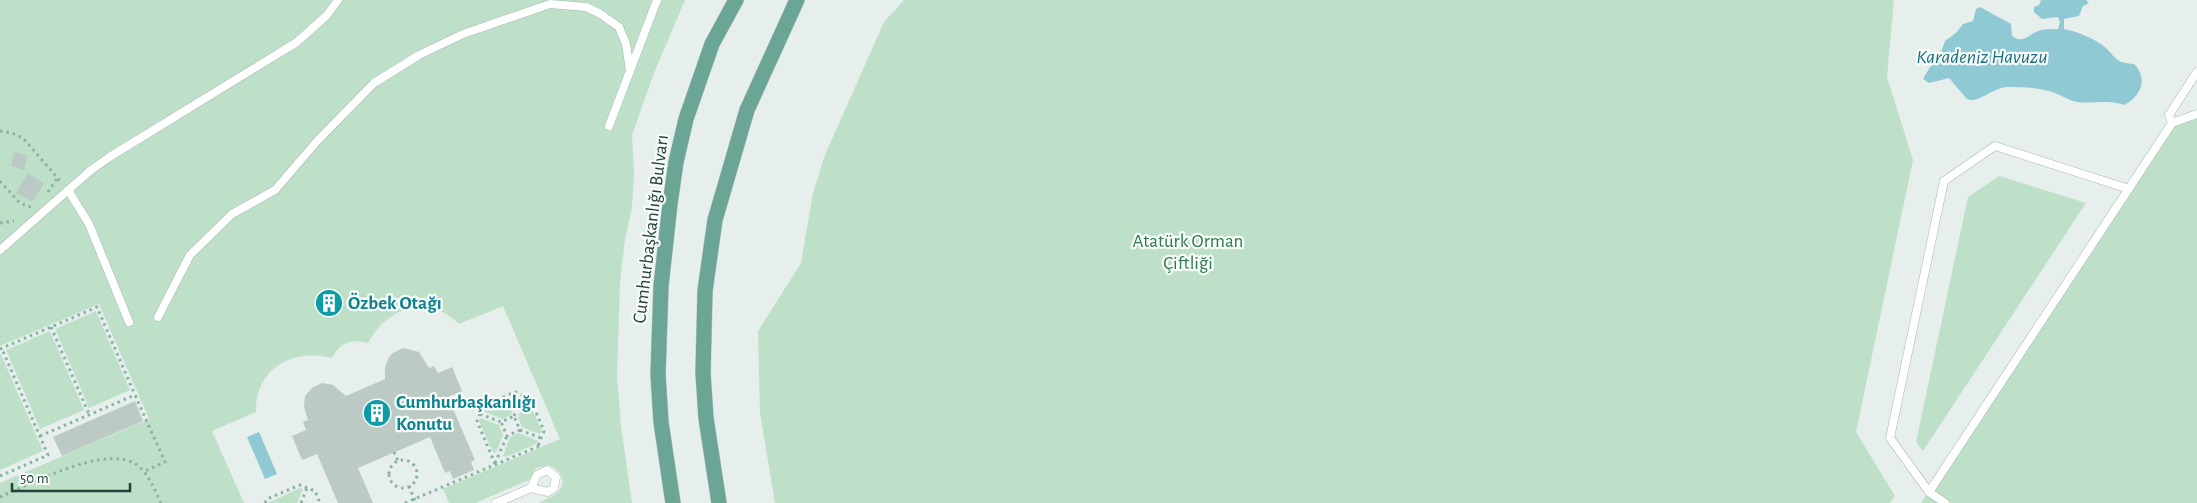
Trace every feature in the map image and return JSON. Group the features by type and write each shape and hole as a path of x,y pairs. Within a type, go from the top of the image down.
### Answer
{"main road":[{"path":"712,44 724,0"},
{"name":"Cumhurbaşkanlığı Bulvarı","path":"673,503 661,422 658,375 661,286 676,162 686,119 712,44 736,0"},
{"path":"719,503 706,418 703,373 706,290 715,220 747,110 796,0"}],"lane":[{"path":"0,250 68,190 111,156 298,42 327,15 338,0"},
{"path":"609,126 657,0"},
{"path":"158,317 190,255 232,214 275,190 318,140 374,83 419,56 463,34 550,4 586,7 599,13 619,27 626,44 630,71"},
{"path":"2172,123 2169,115 2197,72"},
{"path":"1929,492 2172,123 2197,114"},
{"path":"1945,503 1929,492 1890,438 1944,181 1995,146 2129,189"},
{"path":"68,190 89,224 129,322"},
{"path":"496,503 531,488"}],"path":[{"path":"0,131 12,133 23,138 68,190"},
{"path":"0,181 19,202 28,207 27,211"},
{"path":"0,223 18,220"},
{"path":"0,476 48,456 1,349 97,308 165,462 145,471"},
{"path":"51,327 89,414"},
{"path":"405,503 415,501 538,446 544,431 530,398 515,392 483,406 477,421 495,464"},
{"path":"40,436 135,395"},
{"path":"520,430 514,416 522,395"},
{"path":"480,414 501,422 514,416"},
{"path":"501,422 507,436"},
{"path":"495,464 507,436 520,430 541,438"},
{"path":"394,452 398,461"},
{"path":"0,497 95,459 106,458 126,459 145,471 161,503"},
{"path":"398,461 408,461 416,467 417,477 409,486 398,486 391,480 390,471 392,466 398,461"},
{"path":"266,503 267,499 300,485 315,491 320,503"},
{"path":"409,486 415,501"},
{"path":"301,503 307,488"}],"green space":[{"path":"0,0 685,0 654,73 632,135 634,173 632,207 625,239 620,282 617,376 621,426 632,503 540,503 556,494 562,484 559,472 548,465 536,468 529,480 475,503 449,503 443,489 560,439 503,306 459,324 447,314 434,309 422,307 409,308 386,320 368,343 357,341 342,345 332,358 304,356 291,359 279,365 269,373 262,384 257,397 256,412 212,431 244,503 0,503 0,483 149,419 99,304 0,346"},
{"name":"Atatürk Orman Çiftliği","path":"904,0 1894,0 1887,77 1913,160 1856,432 1895,496 1890,503 775,503 760,413 758,331 801,263 813,193 825,155 884,22"},
{"path":"2197,114 2197,503 1921,503 2172,123"},
{"path":"1999,176 2086,203 1923,451 1916,442 1968,197"},
{"path":"96,311 130,390 89,408 55,329"},
{"path":"50,331 84,410 40,429 6,350"},
{"path":"0,352 43,451 0,470"},
{"path":"515,395 518,396 511,415 502,419 483,411 485,408"},
{"path":"525,399 528,400 542,431 540,434 522,427 518,417"},
{"path":"480,418 499,425 503,435 496,453 493,452 479,421"},
{"path":"519,433 538,441 536,444 506,457 503,456 510,437"},
{"path":"300,488 303,489 297,503 268,503"}],"water":[{"name":"Karadeniz Havuzu","path":"2041,0 2086,0 2089,3 2083,6 2079,16 2064,19 2064,29 2078,33 2101,44 2115,58 2122,62 2134,64 2139,70 2142,81 2141,87 2130,102 2124,105 2113,102 2077,102 2043,90 2006,87 1972,100 1967,99 1949,78 1929,83 1923,79 1930,67 1938,61 1945,41 1956,33 1963,24 1973,21 1976,9 1980,7 2011,24 2012,36 2019,39 2040,30 2058,29 2060,22 2058,17 2042,19 2034,12 2034,7 2039,5"},
{"path":"259,432 277,474 265,479 247,437"}],"building":[{"path":"14,152 28,156 24,170 11,166"},
{"path":"28,173 44,183 32,202 16,193"},
{"name":"Özbek Otağı","path":"325,295 333,295 338,300 336,311 325,313 320,308 320,300"},
{"path":"403,348 419,352 429,368 434,366 438,373 452,367 462,391 448,397 475,460 471,462 474,470 453,479 450,471 445,473 430,437 358,468 373,503 338,503 317,454 302,460 292,436 306,430 303,422 308,420 304,407 305,396 312,388 322,383 333,385 346,396 385,379 385,367 389,357"},
{"path":"135,401 143,421 62,456 53,437"}],"place":[{"name":"Özbek Otağı","path":"329,303"},
{"name":"Cumhurbaşkanlığı Konutu","path":"377,413"}]}
